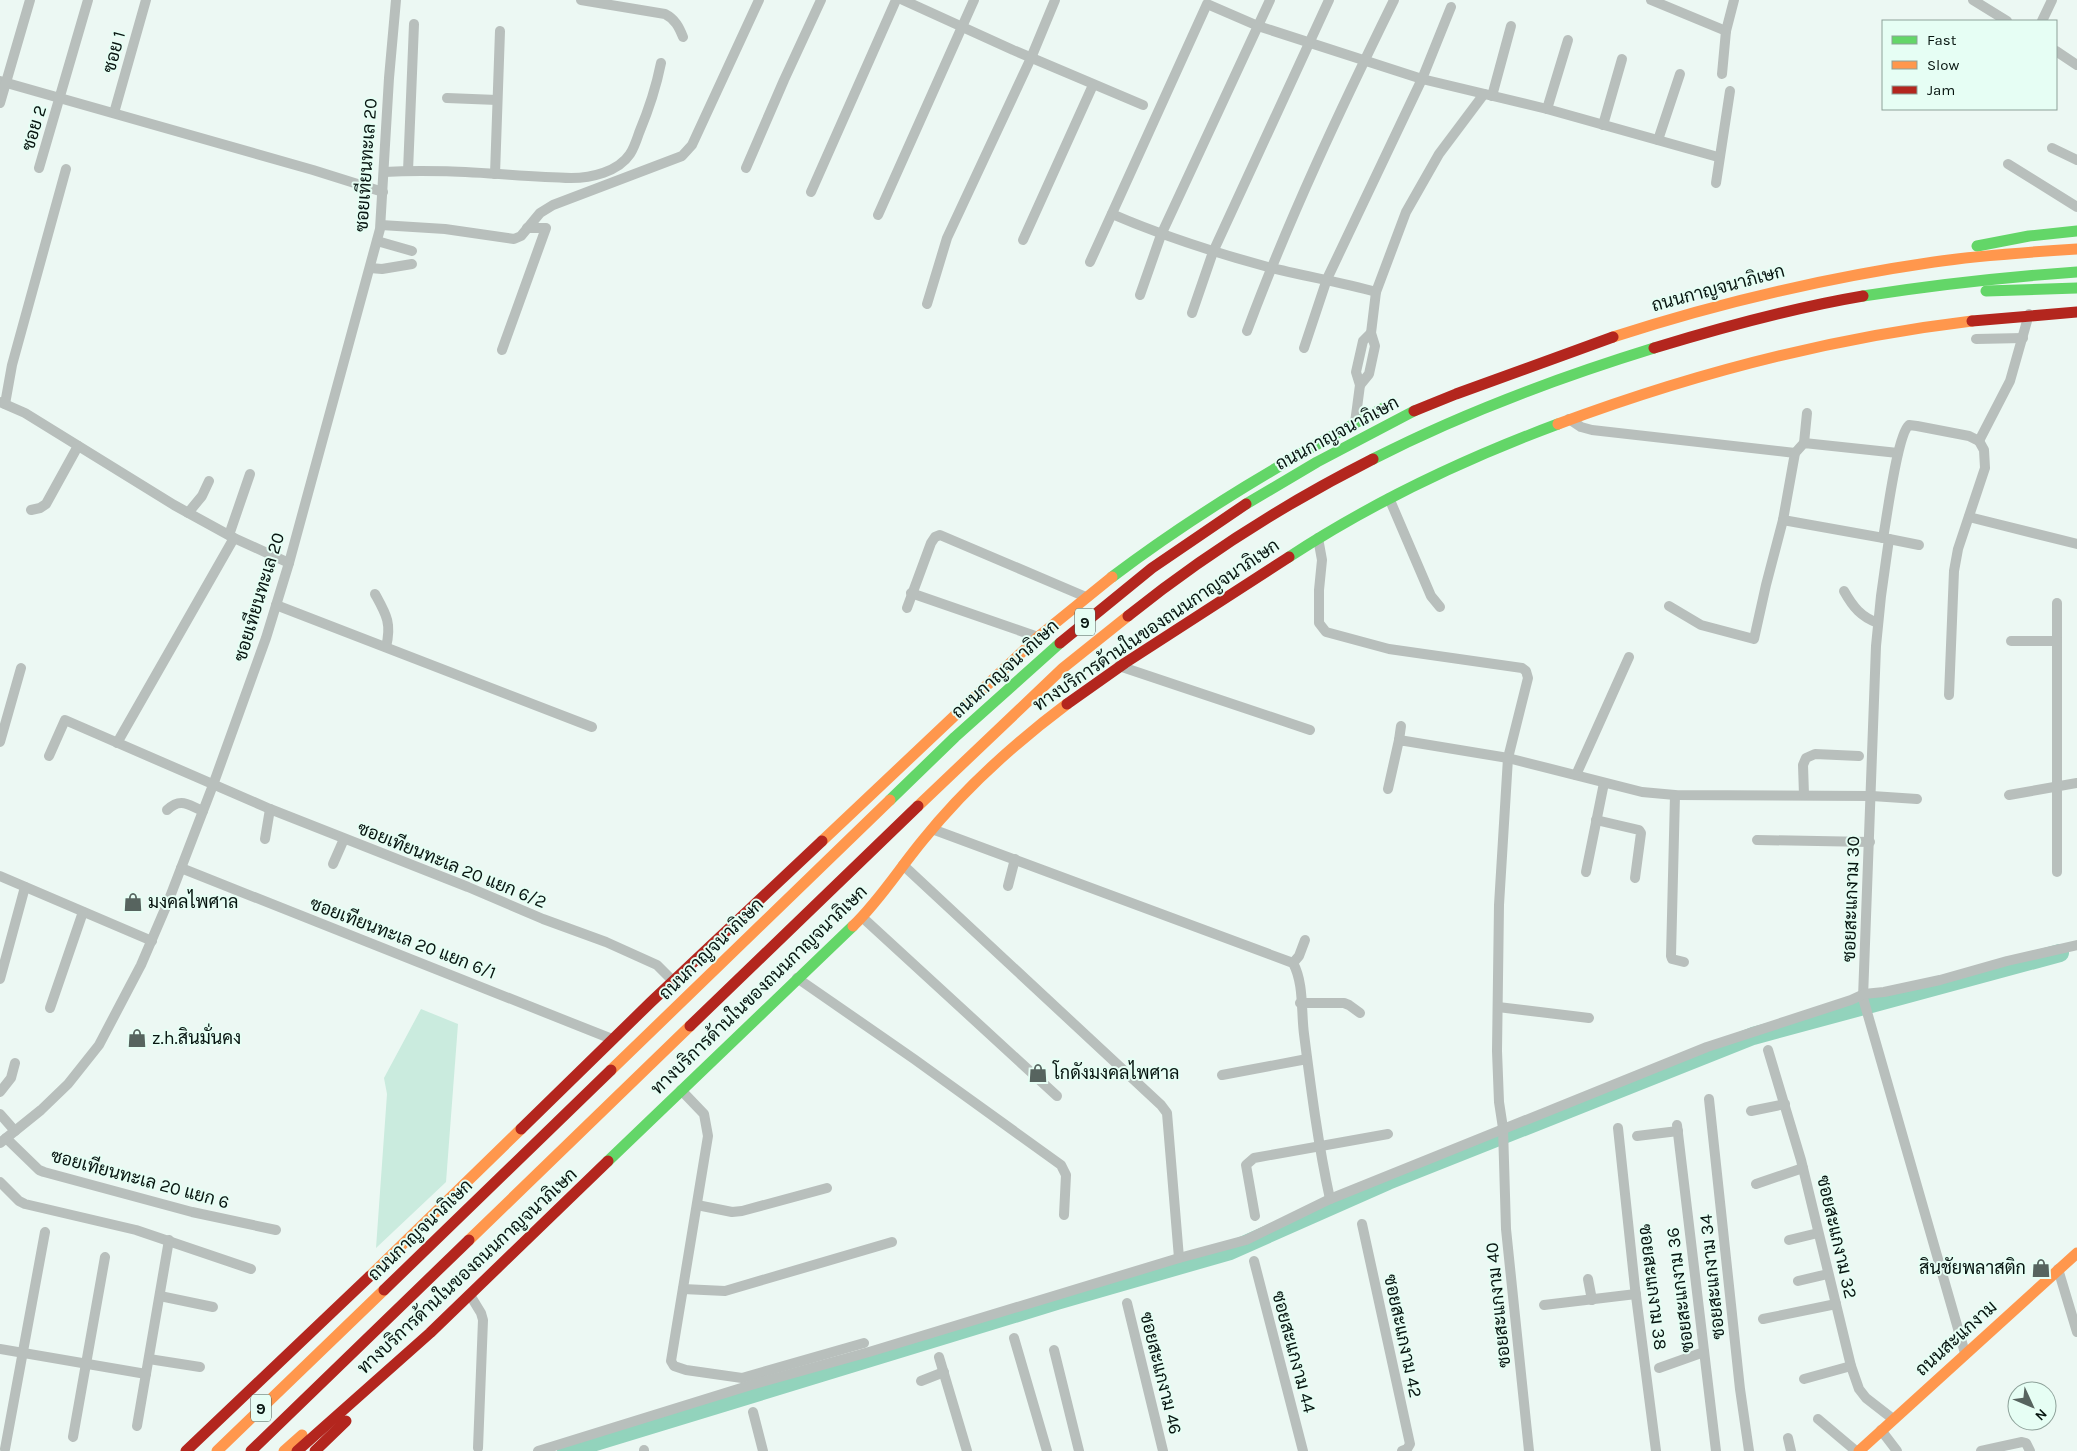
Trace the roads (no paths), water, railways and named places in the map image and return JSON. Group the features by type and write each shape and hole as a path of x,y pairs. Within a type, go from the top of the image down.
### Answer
{"main road":[{"path":"1874,271 2006,240 2077,231"},
{"name":"ถนนกาญจนาภิเษก","path":"216,1451 955,737 1047,653 1150,570 1222,519 1315,463 1418,410 1558,356 1650,324 1763,293 1874,271 1966,258 2077,249"},
{"name":"9","path":"251,1451 971,754 1063,668 1157,593 1234,538 1321,485 1430,430 1608,362 1662,344 1771,315 1879,293 1972,280 2077,272"},
{"path":"1829,302 1950,293 2077,288"},
{"name":"ทางบริการด้านในของถนนกาญจนาภิเษก","path":"297,1451 430,1333 862,917 880,897 932,829 1035,728 1119,666 1318,538 1390,498 1501,446 1624,398 1751,360 1874,334 1922,326 2029,314 2077,312"},
{"path":"186,1451 324,1321 612,1039 1038,637 1086,597 1193,519 1282,464 1385,407"},
{"name":"ถนนสะแกงาม","path":"1858,1451 2077,1253"},
{"path":"284,1451 430,1333"},
{"path":"315,1451 430,1333"}],"street":[{"path":"0,103 3,82 30,0"},
{"name":"ซอย 2","path":"39,168 88,0"},
{"name":"ซอย 1","path":"114,113 146,0"},
{"name":"ซอยเทียนทะเล 20","path":"3,1140 41,1110 68,1084 98,1046 152,941 213,786 276,605 378,241 381,225 389,78 396,0"},
{"path":"581,0 666,14 678,25 683,37"},
{"path":"381,225 445,229 514,239 521,236 540,213 553,205 682,156 688,151 759,0"},
{"path":"746,168 821,0"},
{"path":"811,192 896,0"},
{"path":"903,0 1031,58 1142,105"},
{"path":"878,215 974,0"},
{"path":"927,304 947,238 1031,58 1055,0"},
{"path":"1140,295 1161,235 1270,0"},
{"path":"1192,314 1213,252 1329,0"},
{"path":"1247,331 1270,268 1364,61 1394,0"},
{"path":"1651,0 1726,31"},
{"path":"1722,74 1726,31 1734,0"},
{"path":"1973,0 2005,20"},
{"path":"2042,20 2052,0"},
{"path":"1090,262 1208,2 1258,26 1422,79 1547,109 1718,157"},
{"path":"1304,348 1327,279 1422,79 1451,7"},
{"path":"408,171 414,24"},
{"path":"1355,423 1360,385 1369,374 1375,346 1371,333 1376,292 1406,212 1439,154 1488,95 1511,26"},
{"path":"495,174 496,100 500,31"},
{"path":"1547,109 1568,40"},
{"path":"2057,53 2077,65"},
{"path":"1603,125 1622,59"},
{"path":"384,172 408,171 585,178 601,174 621,163 630,154 654,96 661,63"},
{"path":"1658,140 1680,74"},
{"path":"3,82 383,192"},
{"path":"1023,240 1094,85"},
{"path":"1716,182 1718,157 1730,91"},
{"path":"447,98 496,100"},
{"path":"2052,148 2077,160"},
{"path":"2008,164 2077,207"},
{"path":"66,169 2,403 25,413 188,512 232,536 289,563"},
{"path":"1112,214 1161,235 1213,252 1270,268 1327,279 1376,292"},
{"path":"502,350 546,228 528,228"},
{"path":"378,241 412,251"},
{"path":"370,268 382,269 412,264"},
{"path":"1949,695 1954,571 1958,549 1985,468 1984,450 1979,441 2010,381 2029,314"},
{"path":"1976,340 2023,338"},
{"path":"1669,606 1701,625 1754,639 1783,520 1795,452 1804,444 1807,413"},
{"path":"1569,419 1582,427 1592,430 1795,452"},
{"name":"ซอยสะแกงาม 30","path":"1965,1353 1863,996 1878,623 1886,539 1898,453 1904,429 1909,425 1969,436 1979,441"},
{"path":"1804,444 1898,453"},
{"path":"31,510 46,504 78,446"},
{"path":"117,743 232,536 250,474"},
{"path":"188,512 202,496 209,481"},
{"path":"1390,498 1431,596 1440,607"},
{"path":"1969,517 2077,544"},
{"path":"1783,520 1919,544"},
{"path":"907,608 931,542 940,535 1086,597"},
{"name":"ซอยสะแกงาม 40","path":"1318,538 1322,560 1318,608 1319,623 1326,632 1389,650 1522,668 1526,671 1528,678 1508,758 1499,905 1497,1051 1499,1102 1503,1128 1506,1229 1529,1451"},
{"path":"1844,591 1858,612 1878,623"},
{"path":"911,593 1038,637"},
{"path":"375,594 389,622 386,646"},
{"path":"2057,604 2057,872"},
{"path":"276,605 592,726"},
{"path":"2011,641 2057,641"},
{"path":"1576,775 1629,657"},
{"path":"1119,666 1310,730"},
{"path":"0,742 20,668"},
{"name":"ซอยเทียนทะเล 20 แยก 6/2","path":"49,756 65,720 213,786 606,942 657,965 673,981"},
{"path":"1388,789 1402,726"},
{"path":"1399,740 1508,758 1642,792 1872,796 1917,799"},
{"path":"1804,795 1803,766 1806,758 1815,754 1859,756"},
{"path":"1586,872 1604,782"},
{"path":"2008,795 2077,783"},
{"path":"1675,794 1672,959 1684,962"},
{"path":"167,810 176,803 182,802 203,811"},
{"path":"265,839 270,809"},
{"path":"1596,820 1639,830 1641,833 1635,878"},
{"path":"932,829 1293,963 1298,976 1319,1148 1330,1199"},
{"path":"333,864 344,839"},
{"path":"1757,840 1870,842"},
{"path":"1008,886 1015,859"},
{"path":"903,865 1133,1078 1167,1113 1179,1258"},
{"name":"ซอยเทียนทะเล 20 แยก 6/1","path":"181,868 612,1039"},
{"path":"0,876 152,941"},
{"path":"0,979 25,887"},
{"path":"50,1008 83,912"},
{"path":"862,917 1057,1096"},
{"path":"1293,963 1299,956 1305,940"},
{"path":"538,1451 750,1385 869,1352 1179,1258 1246,1240 1330,1199 1707,1047 1863,996 1940,980 2007,961 2077,945"},
{"path":"797,978 1062,1165 1066,1176 1064,1215"},
{"path":"1300,1003 1344,1004 1350,1005 1360,1013"},
{"path":"1498,1007 1589,1018"},
{"name":"ซอยสะแกงาม 32","path":"1768,1050 1803,1168 1851,1366 1859,1389 1866,1398 1892,1419"},
{"path":"1222,1075 1307,1060"},
{"path":"0,1092 10,1078 15,1063"},
{"path":"681,1090 704,1114 708,1136 671,1361 674,1366 686,1370 742,1378 864,1343"},
{"name":"ซอยสะแกงาม 34","path":"1710,1099 1738,1379 1749,1451"},
{"path":"1751,1111 1785,1104"},
{"path":"0,1114 16,1131"},
{"name":"ซอยสะแกงาม 38","path":"1618,1128 1636,1294 1656,1451"},
{"name":"ซอยสะแกงาม 36","path":"1637,1136 1677,1128 1716,1451"},
{"path":"1255,1216 1246,1165 1249,1161 1254,1158 1319,1148 1388,1134"},
{"name":"ซอยเทียนทะเล 20 แยก 6","path":"3,1140 44,1172 192,1212 276,1230"},
{"path":"1756,1184 1803,1168"},
{"path":"0,1182 19,1201 25,1204 105,1222 168,1240 251,1268"},
{"path":"697,1205 732,1212 742,1211 827,1188"},
{"name":"ซอยสะแกงาม 42","path":"1362,1224 1410,1444 1407,1449 1402,1451"},
{"path":"5,1449 45,1232"},
{"path":"1790,1240 1818,1232"},
{"path":"137,1426 150,1359 168,1240"},
{"path":"683,1288 724,1291 892,1242"},
{"path":"73,1437 85,1363 106,1257"},
{"name":"ซอยสะแกงาม 44","path":"1254,1261 1303,1451"},
{"path":"2058,1269 2077,1332"},
{"path":"1798,1281 1828,1274"},
{"path":"1588,1279 1592,1300"},
{"path":"1544,1306 1636,1294"},
{"path":"470,1295 483,1320 478,1448"},
{"path":"160,1296 213,1307"},
{"name":"ซอยสะแกงาม 46","path":"1127,1303 1163,1451"},
{"path":"1764,1319 1836,1304"},
{"path":"1014,1338 1047,1451"},
{"path":"0,1349 146,1374"},
{"path":"1054,1350 1079,1451"},
{"path":"1659,1368 1704,1352"},
{"path":"939,1357 967,1451"},
{"path":"150,1359 200,1367"},
{"path":"1804,1379 1851,1366"},
{"path":"921,1381 944,1372"},
{"path":"753,1412 763,1451"},
{"path":"1818,1419 1858,1451"},
{"path":"1881,1430 1897,1451"},
{"path":"1788,1438 1791,1451"},
{"path":"1981,1451 2026,1442 2030,1451"}],"waterway":[{"path":"566,1451 1057,1301 1230,1251 1388,1181 1753,1036 2060,953"}],"place":[{"name":"มงคลไพศาล","path":"133,902"},
{"name":"z.h.สินมั่นคง","path":"137,1038"},
{"name":"โกดังมงคลไพศาล","path":"1038,1073"},
{"name":"สินชัยพลาสติก","path":"2041,1268"}]}
